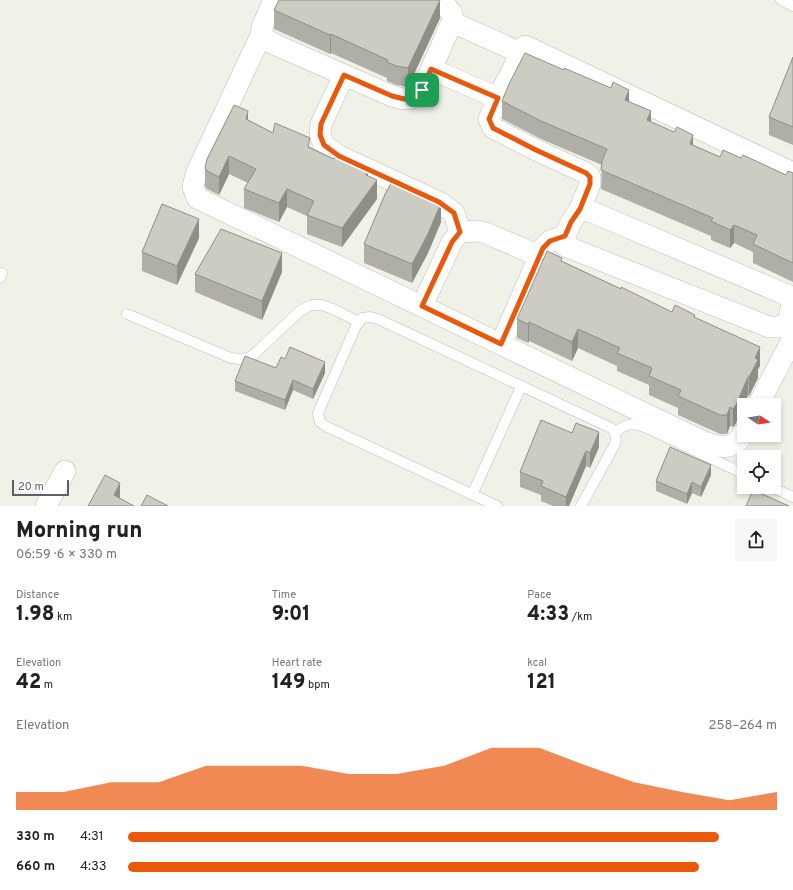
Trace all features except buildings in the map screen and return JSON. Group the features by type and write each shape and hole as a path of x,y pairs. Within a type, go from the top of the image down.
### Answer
{"street":[{"path":"274,0 262,27 262,33 196,174 194,187 197,198 704,442 719,446 731,446 737,442"},
{"path":"262,33 265,39 276,45 392,96 404,99 411,98 417,96 422,90 453,17 451,11 447,8 430,0"},
{"path":"452,22 521,53"},
{"path":"580,209 592,212 787,295 792,302 792,316 780,327 769,328 565,246 565,236 571,222 580,209 590,184 590,177 586,173 493,128 489,119 498,98 526,46 793,173"},
{"path":"431,69 498,98"},
{"path":"344,75 321,124 320,135 324,145 339,156 439,202 454,213 460,232"},
{"path":"422,306 452,242 460,232 486,232 539,256"},
{"path":"501,344 543,248 550,241 565,236"},
{"path":"762,398 793,338"},
{"path":"46,506 65,471"}],"lane":[{"path":"781,0 793,6"},
{"path":"127,314 231,358 241,359 252,357 300,311 311,305 322,305 359,322"},
{"path":"496,506 327,427 320,422 318,413 356,326 362,318 370,316 378,319 611,428 615,432 615,444 581,506"},
{"path":"472,495 521,386"},
{"path":"615,432 628,424 635,424 737,471"},
{"path":"781,492 793,497"}],"route":[{"path":"431,69 498,98 489,119 493,128 586,173 590,177 590,184 580,209 571,222 565,236 550,241 543,248 501,344 422,306 452,242 460,232 454,213 439,202 339,156 324,145 320,135 321,124 344,75 392,96 404,99 417,96 422,90 431,69"}]}
